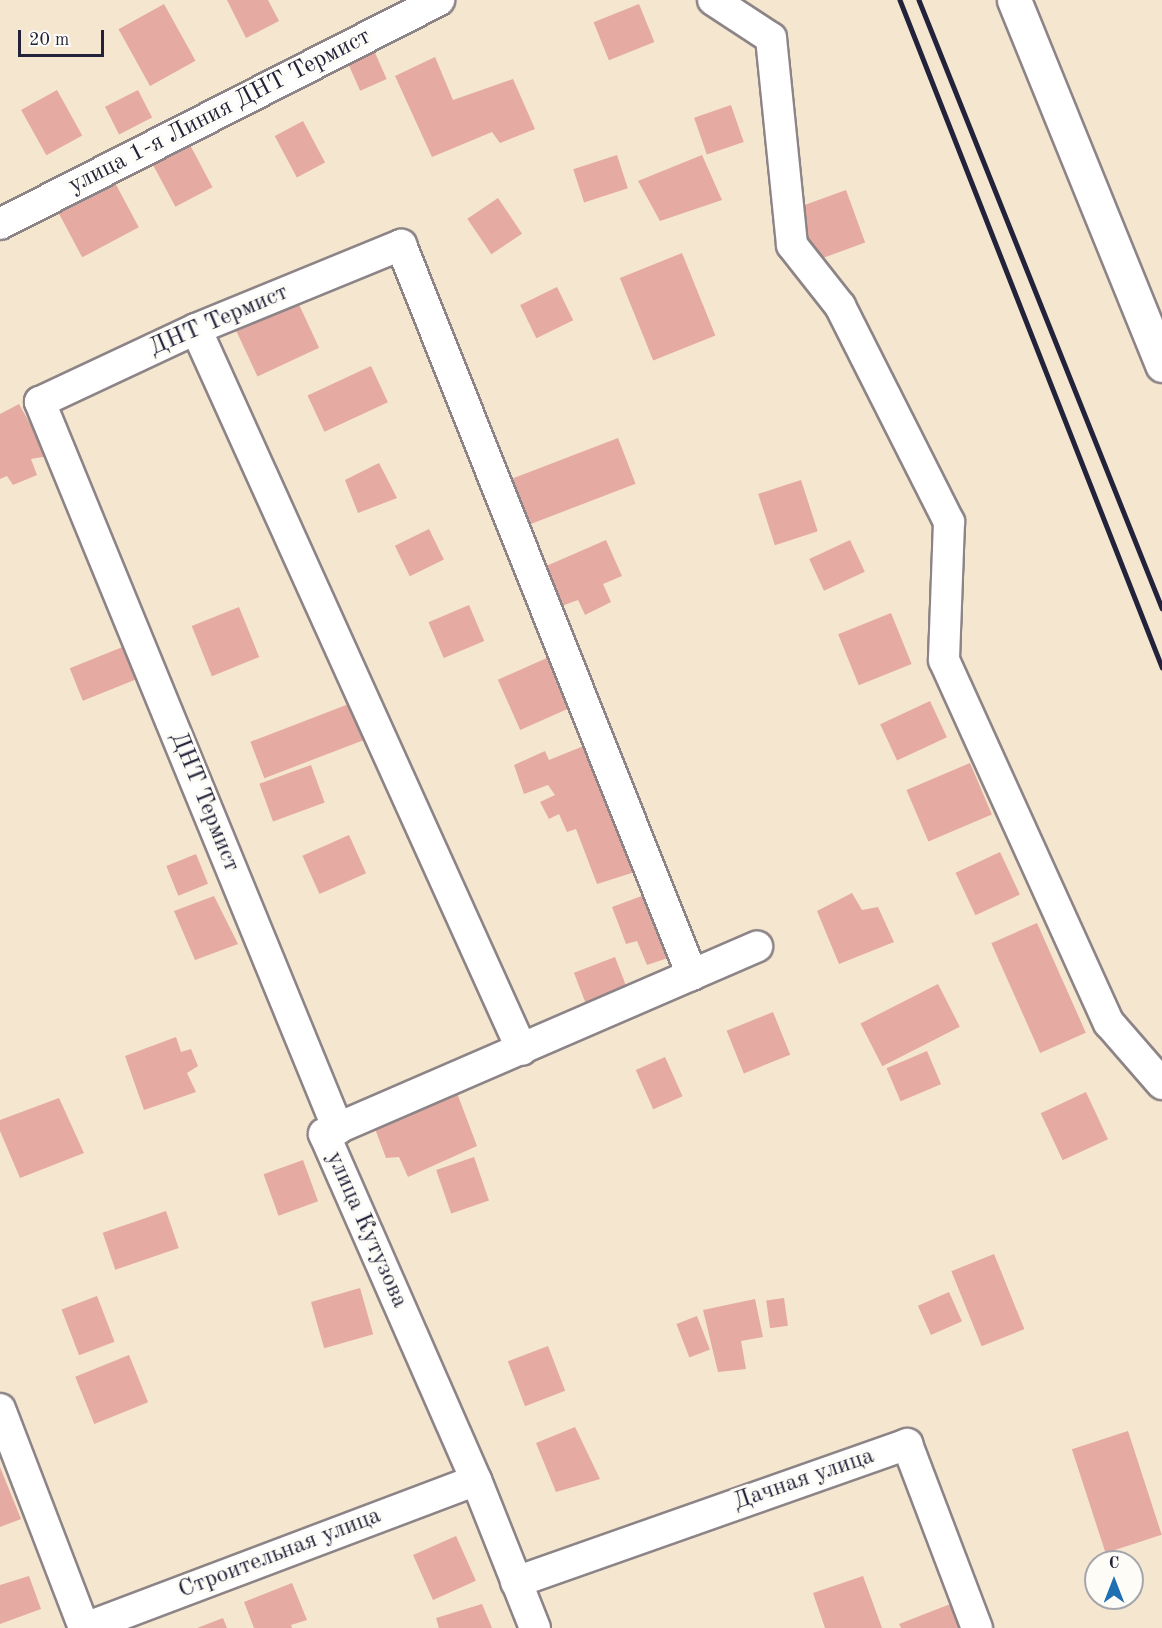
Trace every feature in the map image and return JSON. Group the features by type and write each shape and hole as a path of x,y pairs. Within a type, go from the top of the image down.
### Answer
{"street":[{"name":"улица 1-я Линия ДНТ Термист","path":"0,224 439,0"},
{"path":"713,0 771,38 792,245 840,306 948,522 944,660 1109,1023 1162,1084"},
{"path":"1014,0 1162,365"},
{"name":"ДНТ Термист","path":"338,1129 40,402 196,329 401,245 692,975"},
{"path":"196,329 522,1050"},
{"name":"улица Кутузова","path":"535,1628 476,1480 324,1134 522,1050 757,946"},
{"path":"0,1409 85,1628"},
{"name":"Дачная улица","path":"516,1582 907,1444 977,1628"},
{"name":"Строительная улица","path":"85,1628 476,1480"}],"building":[{"path":"227,0 268,0 279,21 246,38"},
{"path":"164,4 196,61 150,86 119,29"},
{"path":"639,4 654,42 609,60 594,22"},
{"path":"372,46 387,79 360,91 346,58"},
{"path":"435,57 453,100 513,79 535,129 500,143 492,132 432,157 395,76"},
{"path":"57,90 82,135 46,155 21,110"},
{"path":"138,90 152,118 119,134 105,107"},
{"path":"731,105 744,142 707,155 694,118"},
{"path":"303,121 325,162 297,178 275,136"},
{"path":"189,143 212,187 175,207 152,163"},
{"path":"617,155 628,188 584,203 573,169"},
{"path":"702,155 722,200 660,221 638,181"},
{"path":"112,177 139,227 82,257 55,207"},
{"path":"846,190 865,243 813,261 794,209"},
{"path":"498,198 522,234 491,254 467,219"},
{"path":"682,253 715,336 653,361 620,278"},
{"path":"557,287 573,320 536,338 520,305"},
{"path":"295,296 319,348 257,376 233,325"},
{"path":"371,366 388,402 324,432 308,396"},
{"path":"19,404 48,456 31,459 37,475 13,485 7,476 0,479 0,414"},
{"path":"618,438 636,484 528,525 511,479"},
{"path":"379,463 397,498 358,513 345,480"},
{"path":"801,480 818,531 775,545 758,494"},
{"path":"429,529 444,560 410,576 395,546"},
{"path":"606,540 622,576 603,584 611,602 585,615 578,600 559,607 544,567"},
{"path":"850,540 865,572 824,591 809,559"},
{"path":"469,605 484,641 444,658 428,622"},
{"path":"239,607 259,657 212,676 192,626"},
{"path":"891,613 912,664 859,685 838,634"},
{"path":"130,644 143,676 83,701 70,668"},
{"path":"549,657 571,707 520,730 498,680"},
{"path":"930,701 947,737 897,760 880,724"},
{"path":"354,702 368,738 264,778 250,742"},
{"path":"586,745 638,871 597,884 576,829 567,832 559,814 549,819 540,802 555,795 548,785 524,794 514,765 545,751 549,760"},
{"path":"970,763 992,815 928,842 906,790"},
{"path":"311,765 325,803 273,821 259,784"},
{"path":"349,835 366,873 319,894 302,856"},
{"path":"1000,852 1020,895 975,915 956,873"},
{"path":"196,854 208,884 178,896 166,866"},
{"path":"852,893 862,910 878,907 894,942 839,964 817,911"},
{"path":"647,894 671,957 647,965 637,941 626,944 612,907"},
{"path":"214,896 238,944 195,960 174,911"},
{"path":"1037,923 1086,1033 1040,1053 991,943"},
{"path":"615,957 629,993 588,1009 574,973"},
{"path":"938,984 960,1027 882,1066 860,1023"},
{"path":"773,1012 790,1055 744,1073 727,1031"},
{"path":"176,1037 181,1052 191,1049 198,1066 187,1073 196,1092 144,1110 125,1056"},
{"path":"927,1051 941,1084 901,1101 886,1068"},
{"path":"665,1057 682,1096 653,1109 636,1070"},
{"path":"1086,1092 1108,1139 1063,1160 1041,1113"},
{"path":"457,1093 477,1146 408,1177 399,1157 386,1158 374,1126"},
{"path":"59,1098 84,1153 20,1178 0,1131 0,1120"},
{"path":"474,1157 489,1200 451,1214 436,1170"},
{"path":"303,1160 318,1201 279,1216 264,1174"},
{"path":"166,1211 179,1248 115,1270 103,1233"},
{"path":"994,1254 1024,1329 982,1346 951,1271"},
{"path":"360,1288 373,1334 324,1348 311,1302"},
{"path":"949,1292 962,1321 931,1335 918,1306"},
{"path":"97,1296 115,1342 79,1355 62,1310"},
{"path":"784,1298 788,1326 770,1328 766,1301"},
{"path":"755,1299 763,1337 741,1341 746,1369 718,1372 703,1310"},
{"path":"697,1316 710,1350 689,1357 676,1324"},
{"path":"548,1346 565,1391 525,1406 508,1361"},
{"path":"129,1355 148,1402 94,1424 75,1377"},
{"path":"575,1427 600,1479 556,1492 536,1443"},
{"path":"1128,1431 1162,1535 1114,1550 1105,1550 1072,1449"},
{"path":"0,1467 21,1519 0,1527"},
{"path":"456,1536 476,1581 433,1600 413,1555"},
{"path":"29,1576 41,1609 0,1624 0,1585"},
{"path":"863,1576 882,1628 825,1628 813,1593"},
{"path":"292,1583 307,1620 291,1625 292,1628 254,1628 244,1602"},
{"path":"953,1603 963,1628 901,1628 899,1624"},
{"path":"482,1604 492,1628 439,1628 436,1618"},
{"path":"223,1618 227,1628 197,1628"}],"railway":[{"path":"900,0 1162,667"},
{"path":"919,0 1162,608"}]}
